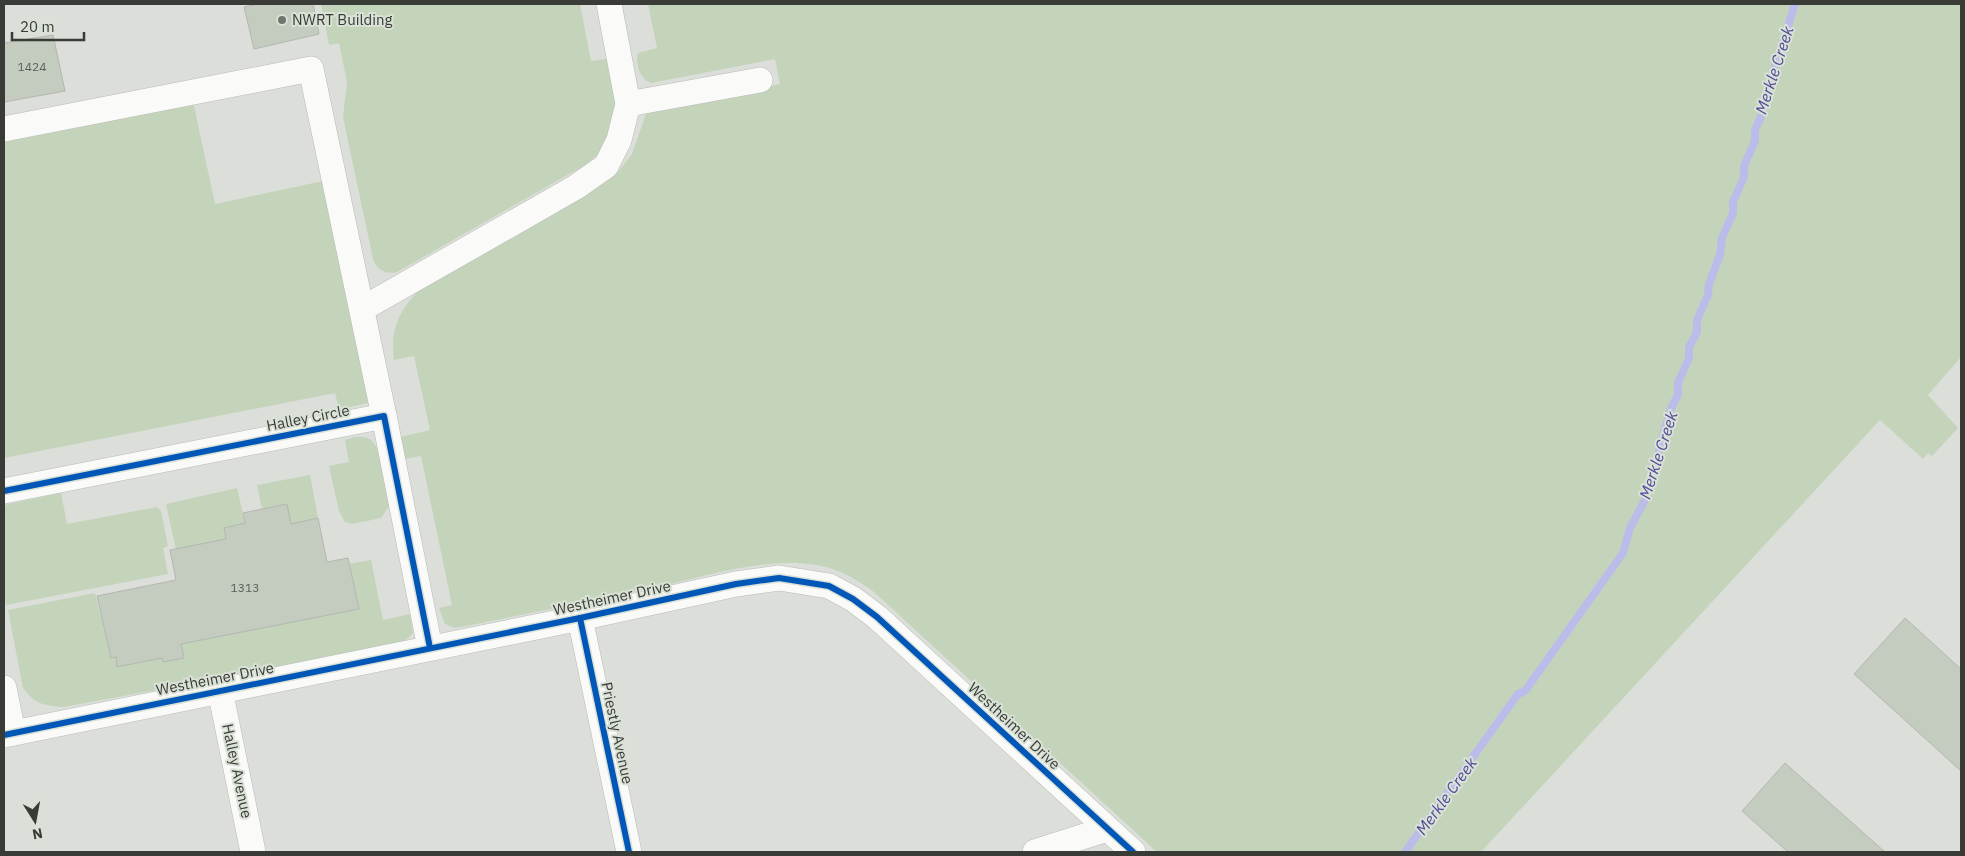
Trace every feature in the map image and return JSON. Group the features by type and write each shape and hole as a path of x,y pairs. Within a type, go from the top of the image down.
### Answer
{"street":[{"path":"362,309 594,176 606,166 619,140 628,104 609,4"},
{"path":"4,129 311,69 384,416 430,648"},
{"path":"628,104 760,80"},
{"name":"Halley Circle","path":"4,491 384,416"},
{"name":"Westheimer Drive","path":"8,734 580,618 736,584 779,578 829,586 853,599 876,617 1133,852"},
{"name":"Priestly Avenue","path":"580,618 629,852"},
{"path":"4,688 8,734"},
{"name":"Halley Avenue","path":"220,690 253,852"},
{"path":"1034,852 1107,829"}],"green space":[{"path":"321,4 580,4 591,61 607,59 618,98 604,149 585,165 397,272 389,273 382,271 373,259 343,117 347,82 339,43 329,45"},
{"path":"648,4 1961,4 1961,357 1928,395 1958,428 1932,456 1928,453 1923,459 1880,420 1481,852 1157,852 874,592 846,575 824,566 775,563 754,566 455,628 445,624 439,608 452,605 421,456 405,459 401,437 430,430 414,356 394,360 393,340 397,322 405,307 418,291 600,186 618,172 632,154 647,111 780,84 775,59 651,83 647,81 639,71 637,57 638,53 657,48"},
{"path":"188,103 194,106 215,204 323,181 369,403 339,409 335,393 4,458 4,134"},
{"path":"355,437 367,438 375,444 384,470 390,505 381,518 352,524 345,522 339,511 329,466 349,462 345,440"},
{"path":"310,475 318,518 291,524 262,509 257,485"},
{"path":"237,488 245,523 224,528 226,539 176,550 166,504"},
{"path":"61,493 67,524 157,507 161,511 168,546 163,548 168,574 6,605 4,592 4,505"},
{"path":"371,560 383,620 410,614 413,633 407,639 394,646 64,707 40,703 31,698 23,688 8,610 95,593 111,657 116,657 117,667 162,658 163,662 184,658 181,644 358,609 349,564"}],"building":[{"name":"NWRT Building","path":"258,4 313,4 319,34 254,49 244,7"},
{"path":"53,35 65,91 4,102 4,43"},
{"path":"287,504 291,524 318,518 327,562 348,558 359,609 181,644 184,658 163,662 162,658 117,667 116,657 111,658 97,596 176,580 170,550 226,539 224,528 245,523 243,513"},
{"path":"1905,618 1961,669 1961,771 1854,674"},
{"path":"1785,763 1885,852 1788,852 1742,811"}],"waterway":[{"name":"Merkle Creek","path":"1405,852 1518,694 1525,691 1623,553 1630,528 1646,498 1670,411 1678,394 1678,383 1689,358 1689,347 1697,332 1697,320 1708,295 1709,284 1720,255 1722,238 1733,213 1733,202 1744,177 1744,166 1755,141 1755,130 1763,112 1768,89 1795,4"}],"cycle path":[{"path":"4,491 384,416 430,648"},
{"path":"4,735 580,618 736,584 779,578 829,586 853,599 877,617 1133,852"},
{"path":"580,618 629,852"}],"place":[{"name":"NWRT Building","path":"282,20"}]}
